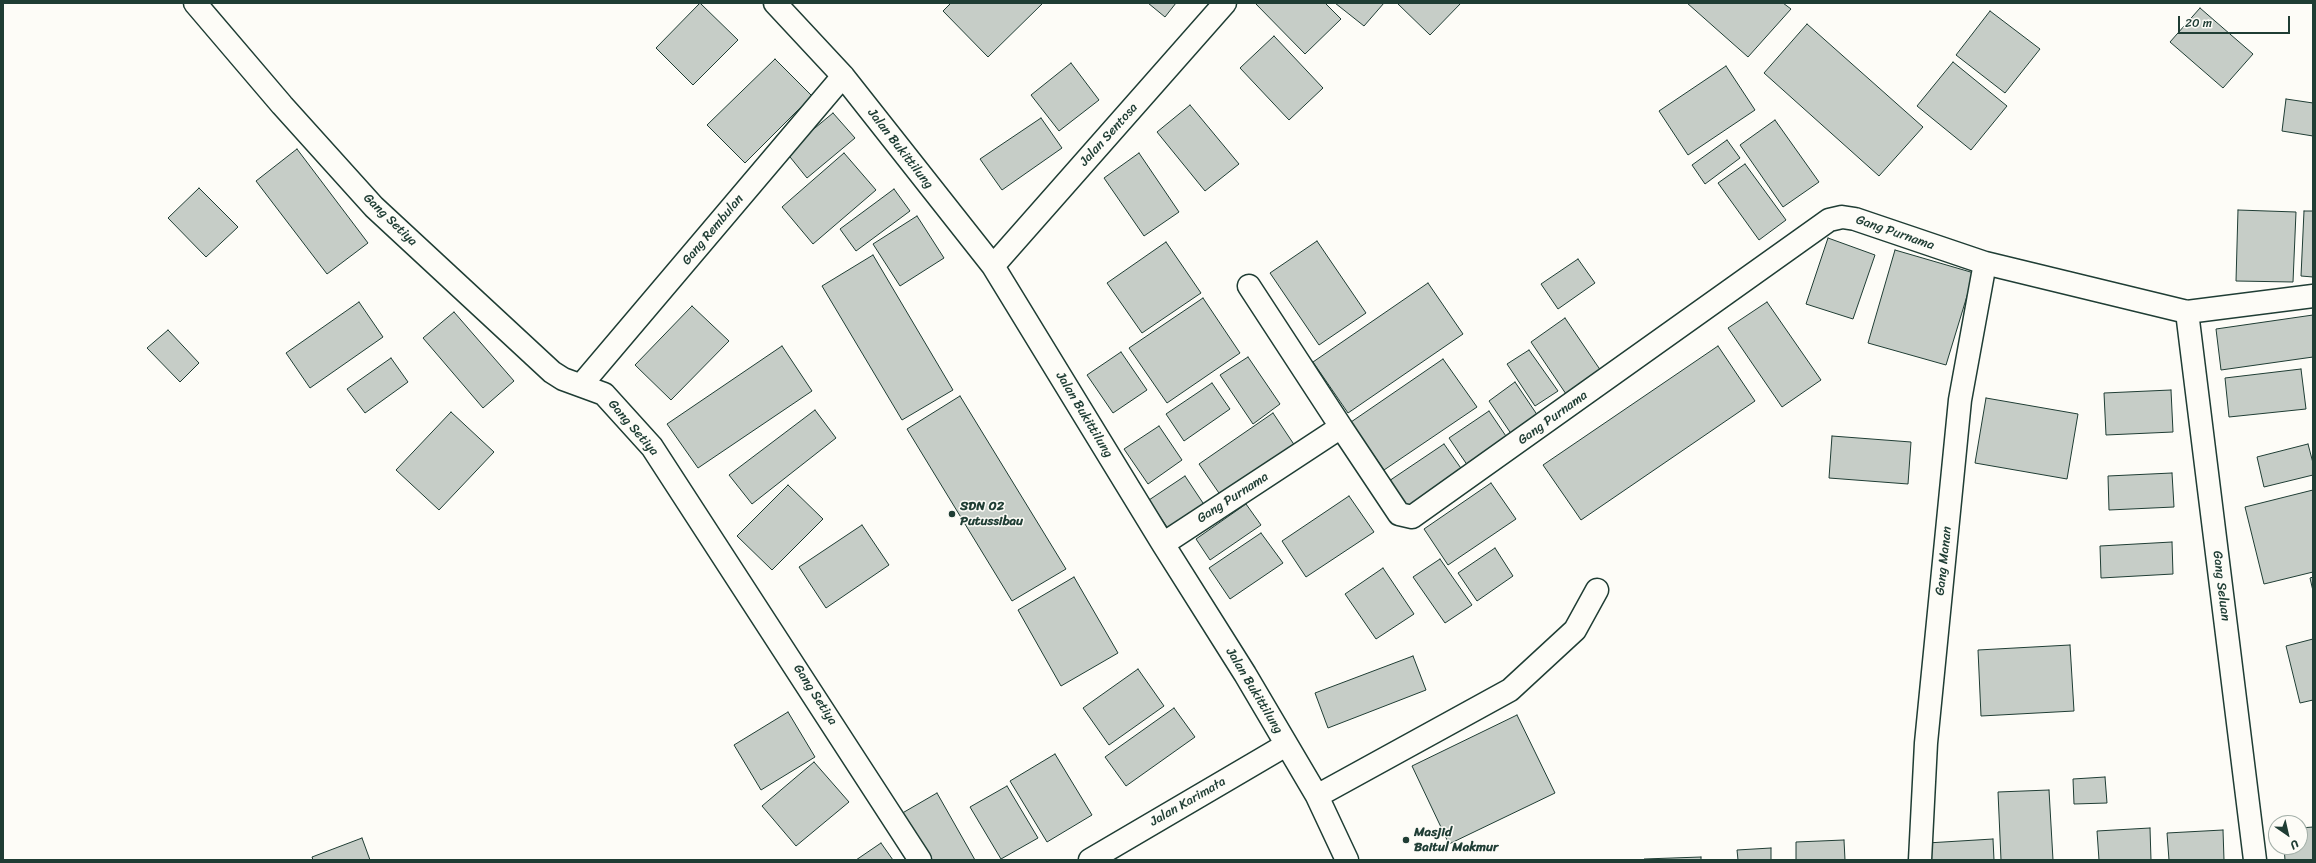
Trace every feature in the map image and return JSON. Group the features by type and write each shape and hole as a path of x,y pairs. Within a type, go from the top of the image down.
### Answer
{"street":[{"name":"Gang Setiya","path":"195,3 282,105 374,207 552,372 563,379 582,384 604,394 652,447 920,860"},
{"name":"Jalan Bukittilung","path":"775,3 843,76 993,266 1163,544 1245,674 1286,745 1318,796 1347,860"},
{"name":"Jalan Sentosa","path":"993,266 1225,3"},
{"name":"Gang Rembulan","path":"582,384 843,76"},
{"name":"Gang Purnama","path":"1163,544 1341,427 1399,514 1412,518 1829,220 1842,217 1855,219 1985,264"},
{"path":"1985,264 2187,312 2313,296"},
{"name":"Gang Manan","path":"1920,860 1926,743 1960,400 1985,264"},
{"path":"1249,286 1341,427"},
{"name":"Gang Seluan","path":"2187,312 2255,860"},
{"path":"1318,796 1510,690 1575,630 1597,590"},
{"name":"Jalan Karimata","path":"1090,860 1286,745"}],"building":[{"path":"700,3 738,40 693,85 656,48"},
{"path":"951,3 1043,3 988,57 943,11"},
{"path":"1148,3 1176,3 1165,17"},
{"path":"1255,3 1325,3 1341,19 1305,54"},
{"path":"1335,3 1384,3 1364,26"},
{"path":"1397,3 1461,3 1430,35"},
{"path":"1687,3 1783,3 1791,9 1748,57"},
{"path":"2200,8 2253,54 2223,88 2170,42"},
{"path":"1990,11 2040,49 2005,93 1956,55"},
{"path":"1807,24 1923,127 1879,176 1764,73"},
{"path":"1274,36 1323,88 1289,120 1240,68"},
{"path":"775,59 812,96 745,163 707,125"},
{"path":"1953,62 2007,106 1971,150 1917,106"},
{"path":"1071,63 1099,100 1059,131 1031,95"},
{"path":"1726,66 1755,110 1688,155 1659,111"},
{"path":"2286,99 2313,103 2313,136 2282,131"},
{"path":"1190,105 1239,164 1205,191 1157,132"},
{"path":"833,113 855,138 807,178 786,152"},
{"path":"1041,118 1062,148 1002,190 980,159"},
{"path":"1775,120 1819,182 1783,207 1740,145"},
{"path":"1727,140 1740,158 1705,184 1692,165"},
{"path":"297,149 368,243 327,274 256,181"},
{"path":"844,153 876,190 813,244 782,207"},
{"path":"1139,153 1179,212 1144,236 1104,178"},
{"path":"1745,164 1786,220 1759,240 1718,183"},
{"path":"199,188 238,227 206,257 168,218"},
{"path":"894,189 910,211 856,251 840,229"},
{"path":"2238,210 2296,212 2293,282 2236,281"},
{"path":"2304,211 2313,211 2313,277 2301,276"},
{"path":"917,216 944,258 900,286 873,244"},
{"path":"1828,238 1875,255 1853,319 1806,304"},
{"path":"1317,241 1366,313 1319,345 1270,273"},
{"path":"1166,242 1201,293 1142,333 1107,283"},
{"path":"1895,250 1974,273 1946,365 1868,343"},
{"path":"873,255 953,390 902,420 822,286"},
{"path":"1578,259 1595,283 1558,309 1541,284"},
{"path":"1428,283 1463,334 1348,413 1313,362"},
{"path":"1203,298 1240,353 1167,403 1129,348"},
{"path":"359,302 383,337 310,388 286,353"},
{"path":"1767,302 1821,380 1782,407 1728,328"},
{"path":"692,306 729,341 671,400 635,365"},
{"path":"454,312 514,381 483,408 423,338"},
{"path":"2313,315 2313,357 2221,370 2216,329"},
{"path":"1565,318 1601,371 1566,394 1531,342"},
{"path":"168,330 199,363 180,382 147,348"},
{"path":"782,346 812,391 698,468 667,424"},
{"path":"1718,346 1755,401 1581,520 1543,465"},
{"path":"1529,350 1558,391 1535,406 1507,364"},
{"path":"1121,352 1147,390 1113,413 1087,375"},
{"path":"1248,357 1280,404 1253,424 1220,375"},
{"path":"391,358 408,382 365,413 347,389"},
{"path":"1443,359 1477,407 1384,470 1351,422"},
{"path":"2301,369 2306,409 2229,417 2225,378"},
{"path":"1515,382 1540,419 1514,438 1489,401"},
{"path":"1212,383 1230,409 1184,441 1166,414"},
{"path":"2171,390 2173,432 2106,435 2104,393"},
{"path":"960,396 1066,569 1012,601 907,429"},
{"path":"1986,398 2078,414 2067,479 1975,463"},
{"path":"815,410 836,438 752,504 729,475"},
{"path":"1489,411 1512,445 1472,472 1449,438"},
{"path":"451,412 494,452 439,510 396,470"},
{"path":"1273,413 1295,446 1221,496 1199,464"},
{"path":"1159,426 1182,460 1148,484 1124,449"},
{"path":"1832,436 1911,442 1908,484 1829,478"},
{"path":"1444,444 1465,474 1407,514 1386,483"},
{"path":"2308,444 2313,463 2313,475 2264,487 2257,457"},
{"path":"2172,473 2174,507 2109,510 2108,476"},
{"path":"1185,476 1205,506 1169,530 1149,500"},
{"path":"1491,483 1516,519 1448,565 1424,529"},
{"path":"788,485 823,519 772,570 737,536"},
{"path":"2313,490 2313,572 2264,584 2245,507"},
{"path":"1349,496 1374,532 1306,577 1282,541"},
{"path":"1246,504 1261,525 1210,560 1196,539"},
{"path":"862,525 889,565 826,608 799,567"},
{"path":"1261,533 1283,563 1230,599 1209,568"},
{"path":"2172,542 2173,574 2101,578 2100,546"},
{"path":"1495,548 1513,576 1477,601 1458,573"},
{"path":"1440,559 1472,605 1445,623 1413,577"},
{"path":"1383,568 1414,614 1376,639 1345,594"},
{"path":"1074,577 1118,653 1061,686 1018,610"},
{"path":"2313,577 2313,591 2310,578"},
{"path":"2313,639 2313,700 2300,703 2286,646"},
{"path":"2070,645 2074,711 1981,716 1978,650"},
{"path":"1413,656 1426,690 1328,728 1315,693"},
{"path":"1138,669 1164,706 1109,745 1083,708"},
{"path":"1174,708 1195,737 1126,786 1105,757"},
{"path":"788,712 815,757 761,790 734,745"},
{"path":"1517,715 1555,793 1449,844 1412,766"},
{"path":"1055,754 1092,815 1047,842 1010,781"},
{"path":"814,762 849,802 796,846 762,806"},
{"path":"2105,777 2107,803 2074,804 2073,779"},
{"path":"1007,786 1038,838 1001,859 970,807"},
{"path":"2049,790 2053,860 2001,860 1998,792"},
{"path":"937,793 975,860 925,860 899,815"},
{"path":"2308,827 2313,827 2313,860 2285,860 2285,855 2308,855"},
{"path":"2150,828 2151,860 2099,860 2097,831"},
{"path":"2223,830 2224,860 2169,860 2167,833"},
{"path":"362,838 370,860 313,860 312,857"},
{"path":"1993,839 1994,860 1928,860 1927,843"},
{"path":"1844,840 1845,860 1796,860 1796,842"},
{"path":"881,843 893,860 856,860"},
{"path":"1771,848 1771,860 1738,860 1737,850"},
{"path":"1701,857 1701,860 1644,859"}],"place":[{"name":"SDN 02 Putussibau","path":"952,514"},
{"name":"Masjid Baitul Makmur","path":"1406,840"}]}
